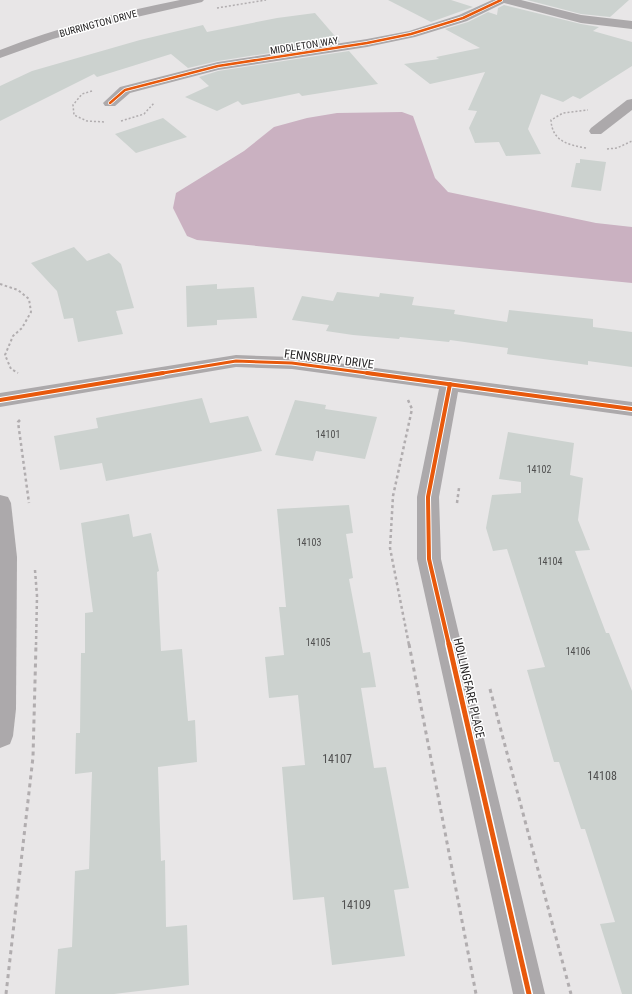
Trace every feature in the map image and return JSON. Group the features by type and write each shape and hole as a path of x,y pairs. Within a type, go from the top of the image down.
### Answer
{"street":[{"name":"BURRINGTON DRIVE","path":"0,54 34,40 115,17 198,0"},
{"name":"MIDDLETON WAY","path":"110,103 125,90 218,66 367,43 411,34 463,18 500,0"},
{"path":"507,0 581,19 632,25"},
{"path":"596,131 632,103"},
{"name":"FENNSBURY DRIVE","path":"0,400 236,361 292,363 632,409"},
{"name":"HOLLINGFARE PLACE","path":"450,384 428,497 429,559 529,994"},
{"path":"0,503 5,557 4,709 0,736"}],"path":[{"path":"403,398 408,400 412,409 393,496 390,548 476,994"},
{"path":"456,507 459,484"},
{"path":"489,682 523,818 571,994"}],"shaded area":[{"path":"402,112 413,116 435,178 448,192 596,223 632,227 632,283 197,240 187,236 173,208 176,193 244,151 274,127 307,118 337,113"}],"building":[{"path":"388,0 451,0 473,7 431,22"},
{"path":"527,0 629,0 610,17 581,14"},
{"path":"504,5 599,27 593,31 632,42 632,66 580,99 573,96 563,102 541,94 528,129 541,154 506,156 499,142 475,143 469,128 477,111 468,110 485,72 430,84 404,64 439,59 436,57 480,48 445,29 468,22 488,12 497,15 498,8"},
{"path":"315,13 340,42 218,61 188,68 171,54 97,77 94,74 0,121 0,86 32,71 140,40 203,25 207,32 277,18"},
{"path":"349,51 378,84 302,96 299,93 242,105 238,101 217,111 185,97 209,86 199,77 218,71"},
{"path":"163,118 187,137 136,153 115,134"},
{"path":"580,159 606,162 601,191 571,187 576,163 580,163"},
{"path":"74,247 87,261 109,253 121,264 134,308 116,311 123,334 78,342 73,318 64,319 57,291 31,263"},
{"path":"217,284 217,289 254,287 257,318 217,320 217,325 187,327 186,286"},
{"path":"337,292 379,297 380,293 414,297 412,305 455,310 454,314 507,322 509,310 593,319 593,327 632,332 632,367 588,361 588,365 507,354 508,348 450,340 449,342 400,337 399,339 353,335 326,331 329,325 292,320 302,296 333,301"},
{"path":"202,398 210,423 248,416 262,451 106,481 102,463 60,470 54,436 98,428 96,418"},
{"path":"295,400 326,405 325,409 377,417 365,459 316,451 313,461 275,455"},
{"path":"508,432 574,443 570,475 583,478 578,520 590,550 575,551 606,633 609,633 632,691 632,994 622,994 600,924 615,922 585,829 581,829 559,762 554,762 527,670 545,667 507,549 493,551 486,528 492,495 521,493 521,482 499,479"},
{"path":"349,505 353,533 346,534 353,578 349,579 363,653 370,652 376,687 361,688 374,768 386,767 409,888 394,890 405,956 332,965 324,897 293,900 282,767 305,765 298,695 269,698 265,657 284,655 279,607 286,607 277,509"},
{"path":"129,514 133,537 151,533 159,571 157,572 161,651 182,649 188,721 195,720 197,762 158,767 161,861 165,860 166,927 187,925 189,985 114,994 55,994 58,949 72,947 75,871 89,869 92,772 75,774 76,733 80,733 81,653 85,653 85,613 93,612 81,523"}],"cycle path":[{"path":"110,103 125,90 218,66 367,43 411,34 463,18 501,0"},
{"path":"0,400 236,361 292,363 632,409"},
{"path":"450,384 428,497 429,559 529,994"}]}
